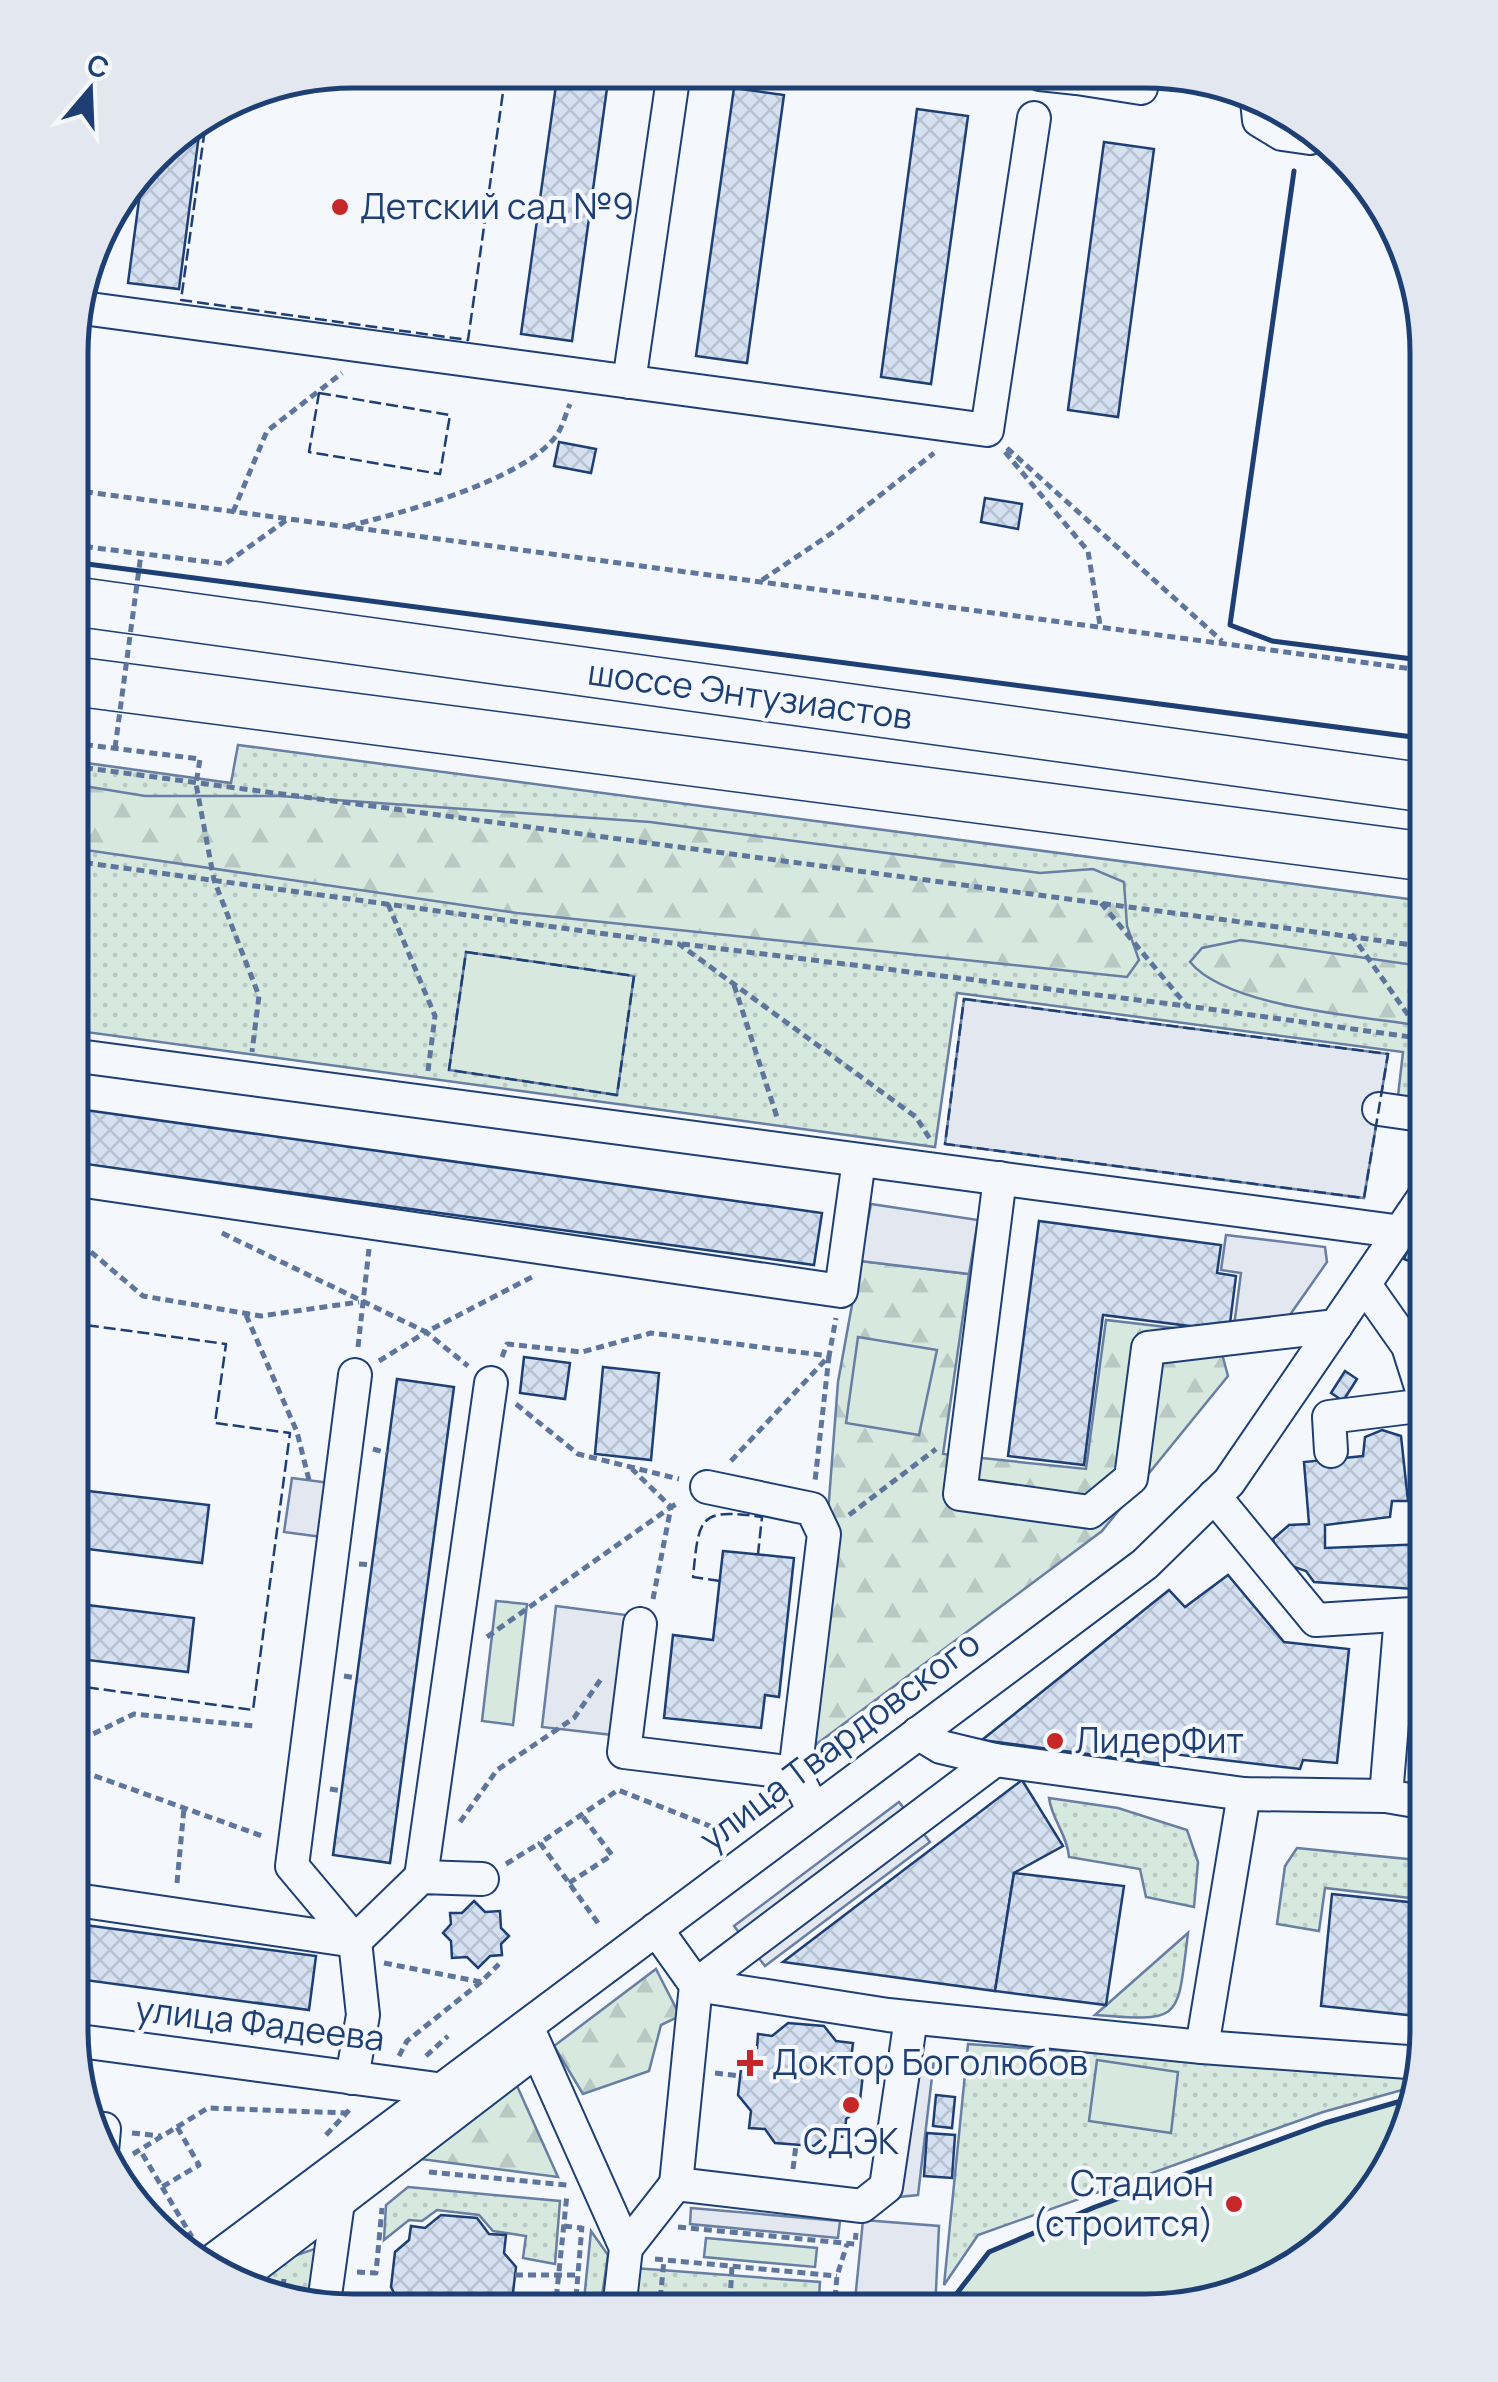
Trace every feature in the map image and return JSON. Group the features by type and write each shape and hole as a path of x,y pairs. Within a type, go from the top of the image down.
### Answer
{"highway":[{"name":"шоссе Энтузиастов","path":"88,603 1410,786"},
{"name":"шоссе Энтузиастов","path":"88,684 1410,855"}],"street":[{"path":"629,382 672,88"},
{"path":"1259,114 1260,120 1282,134 1296,135"},
{"path":"92,309 974,428 1034,118"},
{"path":"88,1057 1402,1232"},
{"path":"1378,1109 1410,1114"},
{"path":"88,1181 841,1290 859,1160"},
{"path":"1000,1178 960,1494 1090,1512 1130,1478 1148,1348 1336,1326"},
{"name":"улица Твардовского","path":"203,2248 437,2089 531,2038 656,1929 1145,1564 1229,1482 1410,1219"},
{"path":"1364,1286 1410,1352"},
{"path":"352,2078 363,2015 356,1949 292,1866 354,1375"},
{"path":"356,1949 421,1877 491,1383"},
{"path":"1331,1451 1329,1417 1410,1409"},
{"path":"707,1486 818,1521 795,1773 814,1811"},
{"path":"1214,1496 1316,1620 1410,1614"},
{"path":"640,1624 624,1752 795,1773"},
{"path":"1386,1796 1410,1640"},
{"path":"918,1733 942,1746 995,1760 1244,1794 1386,1796 1410,1800"},
{"path":"696,1985 995,1760"},
{"path":"1202,2047 1244,1794"},
{"path":"421,1877 482,1879"},
{"path":"88,1902 175,1914 356,1949"},
{"path":"623,2294 632,2243 676,2184 696,1985 656,1929"},
{"path":"696,1985 911,2018 1202,2047 1408,2062"},
{"path":"676,2184 858,2205 886,2187 911,2018"},
{"path":"247,2272 388,2165 531,2038 632,2243"},
{"name":"улица Фадеева","path":"88,2042 437,2089"},
{"path":"326,2292 338,2202"}],"path":[{"path":"233,512 267,431 378,348"},
{"path":"345,526 423,508 545,448 558,433 582,376"},
{"path":"760,582 974,428"},
{"path":"974,428 1088,552 1100,626"},
{"path":"974,428 1224,643"},
{"path":"88,492 1410,669"},
{"path":"88,547 225,564 288,519"},
{"path":"116,748 141,554"},
{"path":"88,745 200,759 196,784 214,880 259,996 249,1078"},
{"path":"88,768 1410,944"},
{"path":"88,863 678,944 1410,1037"},
{"path":"1099,901 1187,1006"},
{"path":"388,904 435,1016 424,1102"},
{"path":"1352,934 1410,1017"},
{"path":"678,944 916,1118 951,1172"},
{"path":"733,982 776,1106 780,1149"},
{"path":"354,1375 372,1220"},
{"path":"208,1226 426,1332 578,1454 707,1486"},
{"path":"88,1249 143,1296 246,1315 362,1302"},
{"path":"354,1375 426,1332 581,1251"},
{"path":"818,1521 829,1356 841,1290"},
{"path":"246,1315 296,1432 309,1480"},
{"path":"491,1383 507,1344 582,1352 651,1333 829,1356"},
{"path":"452,1661 707,1486 829,1356"},
{"path":"818,1521 970,1422"},
{"path":"630,1467 671,1508"},
{"path":"640,1624 653,1601 671,1508"},
{"path":"88,1736 134,1714 254,1726"},
{"path":"454,1831 497,1770 574,1718"},
{"path":"88,1773 294,1848"},
{"path":"482,1879 618,1790 720,1830"},
{"path":"175,1914 184,1808"},
{"path":"569,1884 612,1855 582,1817"},
{"path":"540,1843 598,1923"},
{"path":"356,1949 481,1982"},
{"path":"388,2081 407,2041 500,1964"},
{"path":"426,2056 448,2036"},
{"path":"194,2242 140,2150 208,2108 346,2113"},
{"path":"162,2188 199,2165 176,2128"},
{"path":"329,2270 376,2273 388,2165 466,2178 568,2185"},
{"path":"568,2185 576,2199"},
{"path":"557,2294 568,2185"},
{"path":"632,2243 855,2244 858,2205"},
{"path":"576,2294 584,2213"},
{"path":"564,2226 582,2228"},
{"path":"632,2243 664,2260 837,2276"},
{"path":"835,2294 847,2244"},
{"path":"661,2294 664,2260"},
{"path":"730,2294 732,2266"},
{"path":"515,2275 578,2275"}],"green space":[{"path":"238,745 1410,899 1410,1106 1397,1105 1403,1052 957,993 935,1147 88,1032 88,763 231,783"},
{"path":"88,787 145,796 279,796 650,822 1040,873 1093,869 1124,882 1127,926 1139,960 1127,977 517,913 88,850"},
{"path":"1241,940 1410,964 1410,1024 1300,1008 1235,990 1209,978 1190,962 1202,948"},
{"path":"466,952 634,976 617,1095 449,1070"},
{"path":"860,1261 969,1274 943,1454 1086,1469 1106,1320 1226,1334 1221,1350 1228,1376 1102,1531 810,1749 838,1382"},
{"path":"858,1337 937,1350 919,1435 846,1423"},
{"path":"496,1601 527,1604 513,1725 482,1721"},
{"path":"1049,1798 1118,1808 1187,1830 1198,1862 1194,1907 1146,1897 1140,1869 1069,1857"},
{"path":"1297,1848 1410,1859 1410,1898 1325,1888 1319,1931 1277,1924 1285,1866"},
{"path":"1188,1933 1181,1984 1171,2009 1146,2017 1095,2015"},
{"path":"656,1969 680,2016 661,2025 649,2071 583,2094 554,2046"},
{"path":"968,2044 1406,2075 1403,2090 1323,2112 978,2235 944,2285"},
{"path":"1097,2060 1178,2072 1171,2133 1089,2121"},
{"path":"513,2077 558,2177 405,2157"},
{"name":"Стадион (строится)","path":"1400,2101 1375,2162 1333,2217 1307,2240 1247,2274 1180,2292 956,2294 989,2252 1095,2207 1325,2123"},
{"path":"408,2187 560,2201 555,2264 523,2258 526,2236 493,2231 479,2215 437,2210 422,2221 409,2220 384,2240 386,2205"},
{"path":"591,2231 608,2255 602,2294 585,2294"},
{"path":"706,2238 817,2248 815,2267 704,2257"},
{"path":"320,2247 312,2291 253,2275 262,2267"},
{"path":"634,2268 820,2282 819,2294 632,2294"}],"shaded area":[{"path":"964,999 1388,1054 1364,1198 945,1144"},
{"path":"871,1204 978,1220 969,1274 860,1261"},
{"path":"1226,1235 1325,1247 1327,1262 1287,1319 1234,1326 1241,1273 1221,1270"},
{"path":"292,1478 330,1483 322,1537 284,1532"},
{"path":"556,1606 626,1615 613,1735 542,1727"},
{"path":"899,1802 930,1842 765,1966 734,1926"},
{"path":"916,2058 934,2060 918,2195 898,2197"},
{"path":"691,2208 840,2221 838,2238 690,2224"},
{"path":"863,2220 939,2226 936,2294 856,2294"}],"building":[{"path":"556,88 607,88 572,341 521,334"},
{"path":"734,88 784,95 747,363 696,356"},
{"path":"917,109 968,116 931,384 881,377"},
{"path":"199,137 179,289 128,283 140,194 165,165"},
{"path":"1104,142 1154,149 1118,417 1068,410"},
{"path":"559,442 596,449 591,473 554,466"},
{"path":"985,498 1022,504 1018,529 981,522"},
{"path":"88,1110 822,1213 814,1265 88,1164"},
{"path":"1039,1221 1221,1245 1217,1273 1236,1276 1229,1331 1103,1315 1084,1465 1008,1456"},
{"path":"524,1357 570,1363 565,1399 520,1393"},
{"path":"603,1367 659,1373 651,1460 595,1454"},
{"path":"1345,1371 1357,1379 1343,1401 1331,1393"},
{"path":"397,1379 454,1387 390,1863 333,1855"},
{"path":"1382,1430 1401,1436 1408,1501 1392,1501 1390,1517 1325,1525 1325,1548 1410,1545 1410,1589 1314,1582 1306,1571 1280,1562 1273,1539 1289,1525 1309,1524 1304,1462 1363,1456 1365,1437"},
{"path":"88,1491 209,1505 202,1563 88,1549"},
{"path":"723,1551 794,1558 779,1697 765,1695 761,1728 664,1718 673,1635 713,1640"},
{"path":"1228,1575 1284,1642 1349,1649 1337,1763 1303,1760 1300,1769 1165,1753 1162,1764 982,1740 1169,1590 1185,1607"},
{"path":"88,1605 194,1618 188,1672 88,1660"},
{"path":"1022,1780 1063,1846 1014,1873 995,1991 783,1962"},
{"path":"1014,1873 1124,1886 1106,2005 995,1991"},
{"path":"1332,1894 1410,1902 1410,2015 1321,2006"},
{"path":"474,1901 485,1912 500,1911 501,1928 509,1936 501,1944 502,1955 490,1956 478,1968 467,1957 452,1958 451,1941 443,1933 451,1924 450,1913 462,1913"},
{"path":"88,1925 316,1956 309,2010 88,1980"},
{"path":"788,2023 824,2026 836,2041 853,2043 851,2060 863,2074 859,2109 846,2119 845,2137 827,2135 814,2146 775,2143 765,2129 749,2128 751,2111 738,2095 742,2060 757,2048 758,2034 772,2036"},
{"path":"936,2095 955,2097 952,2128 933,2126"},
{"path":"927,2133 955,2135 952,2178 924,2176"},
{"path":"441,2215 477,2218 489,2234 506,2235 504,2253 516,2267 513,2294 395,2294 391,2287 395,2252 409,2240 411,2226 425,2228"}],"fence":[{"path":"204,132 181,300 468,340 504,88"},
{"path":"319,393 450,415 440,474 309,452 319,393"},
{"path":"466,952 634,976 617,1095 449,1070 466,952"},
{"path":"964,999 1388,1054 1364,1198 945,1144 964,999"},
{"path":"88,1325 226,1344 215,1423 290,1433 253,1710 88,1687"},
{"path":"720,1581 693,1577 697,1541 706,1521 725,1514 762,1517 758,1554"}],"wall":[{"path":"1294,171 1230,625 1272,641 1410,659"},
{"path":"88,564 1410,737"},
{"path":"956,2294 989,2252 1095,2207 1325,2123 1400,2101"}],"place":[{"name":"Детский сад №9","path":"340,207"},
{"name":"ЛидерФит","path":"1055,1741"},
{"name":"Доктор Боголюбов","path":"750,2063"},
{"name":"СДЭК","path":"851,2105"},
{"name":"Стадион (строится)","path":"1234,2204"}]}
